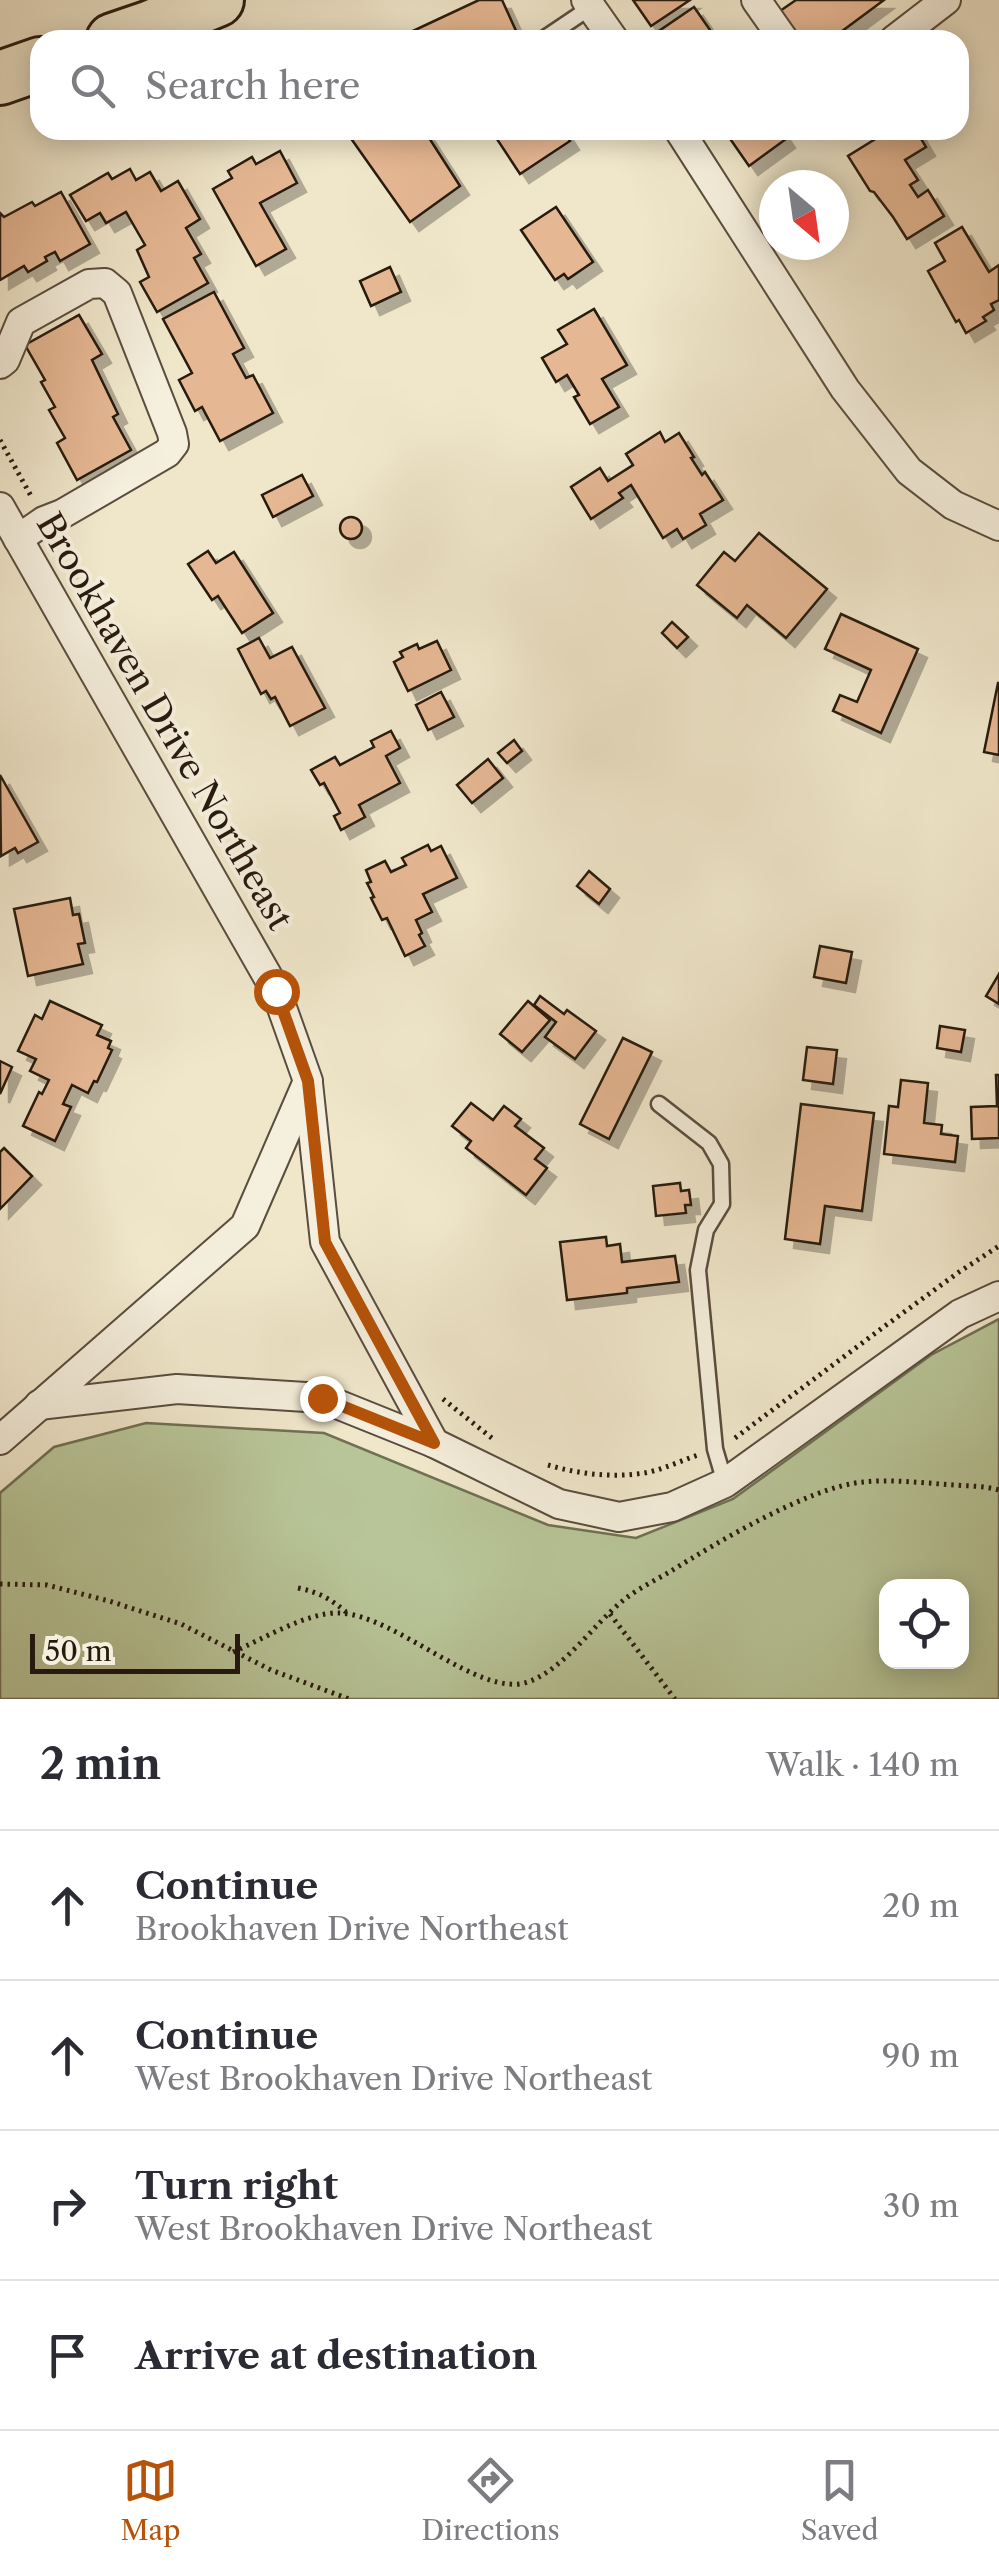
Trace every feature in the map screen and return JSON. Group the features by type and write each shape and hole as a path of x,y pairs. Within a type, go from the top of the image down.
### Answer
{"highway":[{"path":"136,27 216,0"},
{"path":"0,78 30,68"}],"street":[{"path":"756,0 777,30"},
{"path":"907,30 946,0"},
{"path":"588,4 607,30"},
{"path":"685,140 844,389 909,470 954,505 999,526"},
{"path":"0,364 21,322 89,284 105,283 117,293 174,444 167,453 62,514 44,520 6,520"},
{"name":"Brookhaven Drive Northeast","path":"6,520 276,991 308,1081 325,1242 434,1443"},
{"path":"0,1440 244,1226 308,1081"},
{"path":"38,1406 177,1389 322,1398 434,1443 560,1504 619,1517 672,1507 725,1483 960,1314 999,1296"}],"lane":[{"path":"555,30 588,4"},
{"path":"659,1104 709,1143 722,1164 722,1204 706,1230 698,1270 715,1449 725,1483"}],"path":[{"path":"0,440 32,499"},
{"path":"53,537 87,599"},
{"path":"547,1465 591,1474 646,1473 715,1449 999,1246"},
{"path":"434,1391 502,1446"},
{"path":"233,1652 320,1615 339,1612 363,1617 477,1676 502,1685 522,1684 540,1677 626,1599 708,1548 824,1491 862,1482 999,1490"},
{"path":"0,1584 47,1584 109,1600 181,1624 271,1670 349,1699"},
{"path":"298,1588 332,1600 348,1614"},
{"path":"610,1614 675,1699"}],"green space":[{"path":"999,1319 999,1699 0,1699 0,1493 54,1447 146,1423 324,1433 548,1525 636,1538 733,1499 931,1355"}],"building":[{"path":"479,0 502,0 516,30 415,30"},
{"path":"633,0 690,0 651,26"},
{"path":"796,0 884,0 844,30 794,30 780,11"},
{"path":"694,7 710,30 660,30"},
{"path":"352,140 430,140 460,186 410,222"},
{"path":"498,140 569,140 570,141 520,174"},
{"path":"731,140 785,140 749,166"},
{"path":"874,140 922,140 926,147 905,160 918,180 910,185 918,197 928,190 944,216 907,239 848,156"},
{"path":"280,151 297,183 260,203 286,249 256,266 213,189 232,178 228,171 252,157 256,164"},
{"path":"130,169 136,180 150,172 161,191 178,181 200,219 186,228 201,254 194,258 208,283 157,312 140,282 149,277 137,250 145,245 126,212 106,223 100,213 86,221 70,195 108,173 112,179"},
{"path":"61,192 90,244 60,261 55,252 28,272 24,266 0,280 0,213 4,217"},
{"path":"556,207 593,262 568,279 564,274 555,280 521,230"},
{"path":"962,227 989,272 999,265 999,300 991,304 994,310 983,317 986,321 966,333 928,271 945,261 935,243"},
{"path":"390,267 401,292 371,306 360,281"},
{"path":"214,292 244,348 233,354 246,378 253,375 273,413 220,441 202,407 195,411 179,380 192,373 163,319"},
{"path":"594,309 627,365 602,379 619,407 590,424 574,397 579,395 567,375 556,382 542,358 567,344 558,330"},
{"path":"79,315 102,354 92,360 118,414 113,417 131,450 77,480 57,443 65,438 49,410 55,407 41,382 45,380 25,345"},
{"path":"660,432 665,442 679,433 702,475 705,472 723,500 700,514 706,525 683,539 677,529 663,538 631,485 619,493 623,498 591,519 571,487 600,468 608,481 633,465 626,454"},
{"path":"302,475 313,496 273,517 262,495"},
{"path":"351,517 359,520 359,536 351,539 343,536 340,528 343,520"},
{"path":"759,533 827,589 786,638 747,605 737,618 697,585 724,552 735,561"},
{"path":"208,551 216,563 234,552 273,613 242,633 218,596 212,600 188,564"},
{"path":"841,614 918,649 881,733 833,711 840,695 857,702 871,670 825,649"},
{"path":"672,622 688,637 677,648 662,633"},
{"path":"259,638 270,658 292,647 325,708 290,726 275,697 271,699 266,691 261,694 238,649"},
{"path":"437,641 451,670 408,691 394,662 403,657 400,652"},
{"path":"999,683 999,755 984,752"},
{"path":"441,692 454,717 428,730 416,705"},
{"path":"391,731 400,748 386,756 400,783 359,805 365,817 341,830 334,816 340,813 324,783 320,785 311,770 335,757 340,765 374,747 371,741"},
{"path":"514,740 522,751 507,763 498,753"},
{"path":"488,759 503,778 472,803 457,785"},
{"path":"0,775 38,842 18,853 15,848 1,856"},
{"path":"428,845 431,851 441,846 457,878 423,894 432,912 416,920 425,946 405,956 387,918 382,920 371,898 374,897 366,870 385,861 391,872 406,865 402,858"},
{"path":"589,871 610,889 599,904 577,886"},
{"path":"70,898 73,915 79,914 85,943 78,944 83,964 28,976 14,909"},
{"path":"820,946 852,952 846,983 814,977"},
{"path":"999,974 999,1004 986,996"},
{"path":"540,996 596,1031 575,1059 545,1037 556,1022 534,1005"},
{"path":"50,1001 102,1025 97,1035 111,1041 108,1048 112,1050 88,1093 72,1085 63,1104 71,1107 55,1141 23,1126 49,1080 30,1071 36,1059 18,1051 35,1015 42,1019"},
{"path":"528,1001 550,1020 522,1052 500,1034"},
{"path":"940,1026 965,1030 961,1052 937,1048"},
{"path":"623,1038 652,1052 609,1139 580,1124"},
{"path":"807,1047 837,1050 833,1084 803,1080"},
{"path":"0,1061 12,1067 0,1094"},
{"path":"996,1075 999,1138 972,1139 971,1107 997,1106"},
{"path":"901,1080 928,1083 924,1123 942,1125 941,1134 958,1136 955,1162 884,1154 889,1106 898,1107"},
{"path":"471,1103 493,1120 504,1106 521,1119 515,1126 544,1148 535,1159 547,1168 526,1195 466,1148 471,1141 452,1126"},
{"path":"801,1104 874,1113 862,1211 825,1206 820,1244 785,1239"},
{"path":"4,1148 32,1176 0,1209 0,1152"},
{"path":"680,1183 681,1191 689,1190 691,1205 685,1205 686,1213 656,1216 653,1186"},
{"path":"606,1237 607,1246 620,1244 622,1262 675,1256 679,1282 567,1300 560,1242"}],"route":[{"path":"276,991 308,1081 325,1242 434,1443 322,1398"}]}
